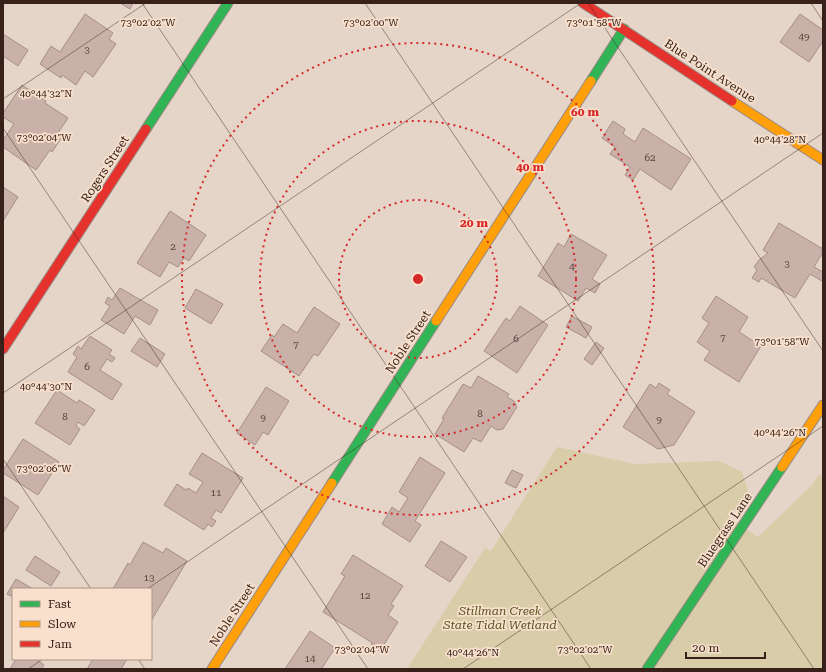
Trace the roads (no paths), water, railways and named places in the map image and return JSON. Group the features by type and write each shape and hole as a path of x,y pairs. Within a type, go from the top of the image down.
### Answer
{"street":[{"name":"Rogers Street","path":"3,349 228,3"},
{"name":"Blue Point Avenue","path":"583,3 823,160"},
{"name":"Noble Street","path":"212,669 624,29"},
{"name":"Bluegrass Lane","path":"647,669 823,405"}],"park label":[{"name":"Stillman Creek State Tidal Wetland","path":"500,618"}]}
